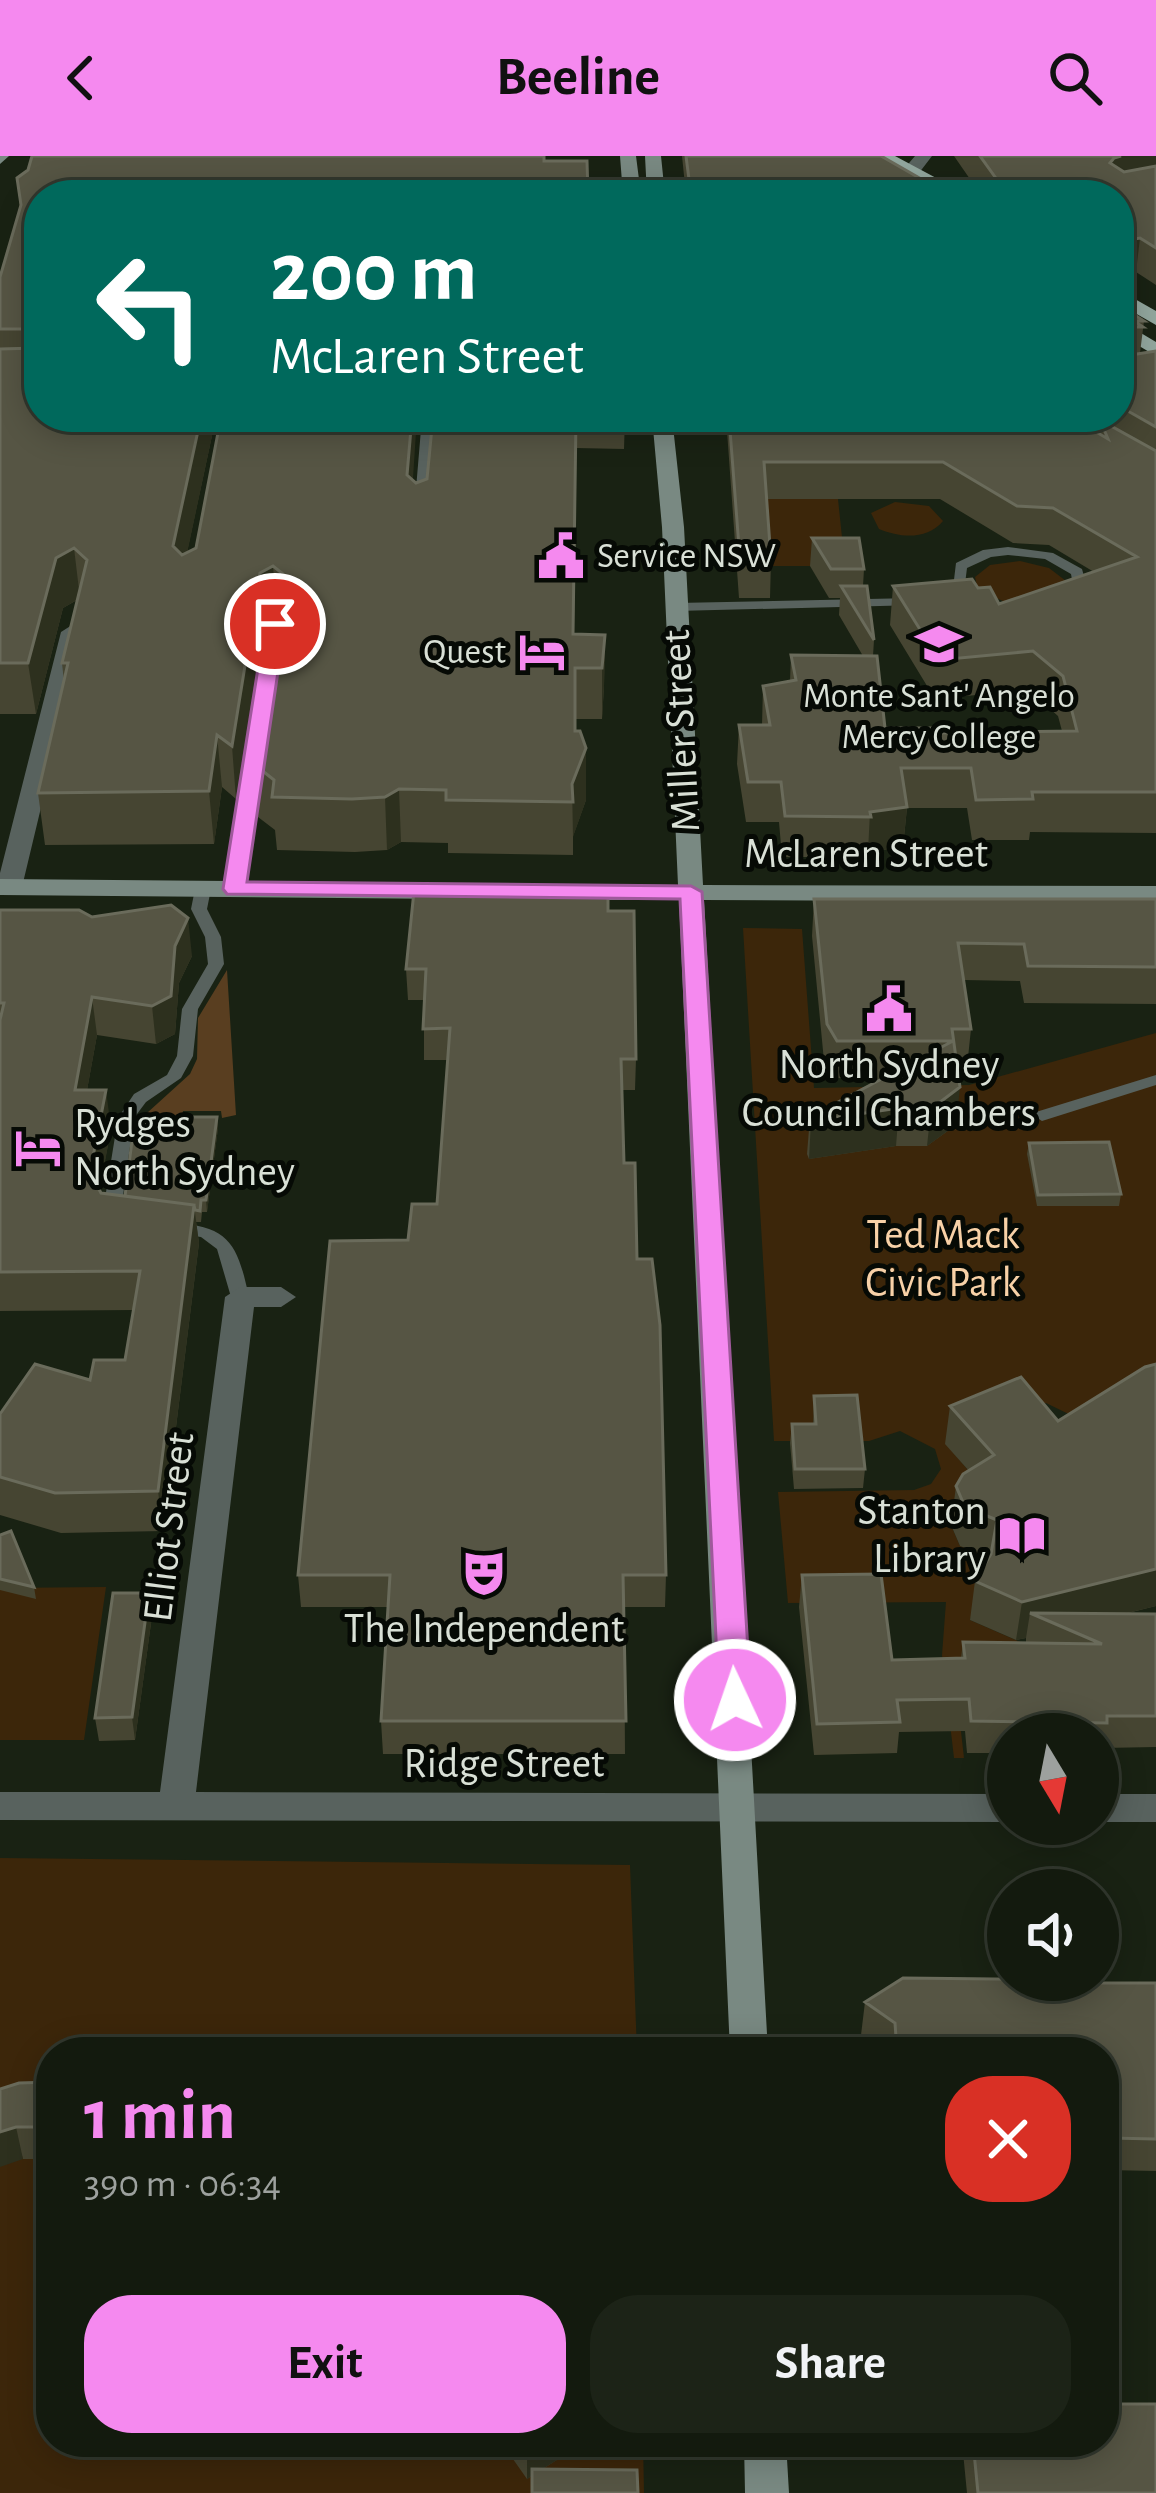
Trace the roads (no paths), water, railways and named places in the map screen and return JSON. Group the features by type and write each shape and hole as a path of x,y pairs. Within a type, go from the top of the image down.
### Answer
{"main road":[{"path":"876,162 919,162"},
{"path":"1148,314 1148,329 1156,334"},
{"name":"Miller Street","path":"663,432 740,1809 748,2037"},
{"path":"4,887 482,891"},
{"name":"McLaren Street","path":"549,892 1156,894"},
{"path":"766,2457 767,2493"}],"street":[{"path":"4,887 78,609"},
{"path":"241,1297 280,1297"},
{"name":"Elliot Street","path":"176,1808 241,1297"},
{"name":"Ridge Street","path":"0,1806 987,1808"},
{"path":"1119,1808 1156,1808"}],"lane":[{"path":"419,524 427,432"},
{"path":"948,598 966,595 998,609 1039,611 1072,600 1082,582 1065,563 1008,551 961,566 956,576 966,595"},
{"path":"676,607 808,608 931,601"},
{"path":"235,889 275,624"},
{"path":"202,889 199,909 213,937 216,964 190,1009 185,1056 173,1078 140,1098 126,1118 109,1212 116,1226 195,1229 218,1237 230,1253 241,1297"},
{"path":"1042,1116 1156,1080"}],"place":[{"name":"Service NSW","path":"561,556"},
{"name":"Monte Sant' Angelo Mercy College","path":"939,644"},
{"name":"Quest","path":"542,652"},
{"name":"North Sydney Council Chambers","path":"889,1009"},
{"name":"Rydges North Sydney","path":"38,1148"},
{"name":"Stanton Library","path":"1022,1535"},
{"name":"The Independent","path":"484,1573"}],"park label":[{"name":"Ted Mack Civic Park","path":"943,1259"}]}
